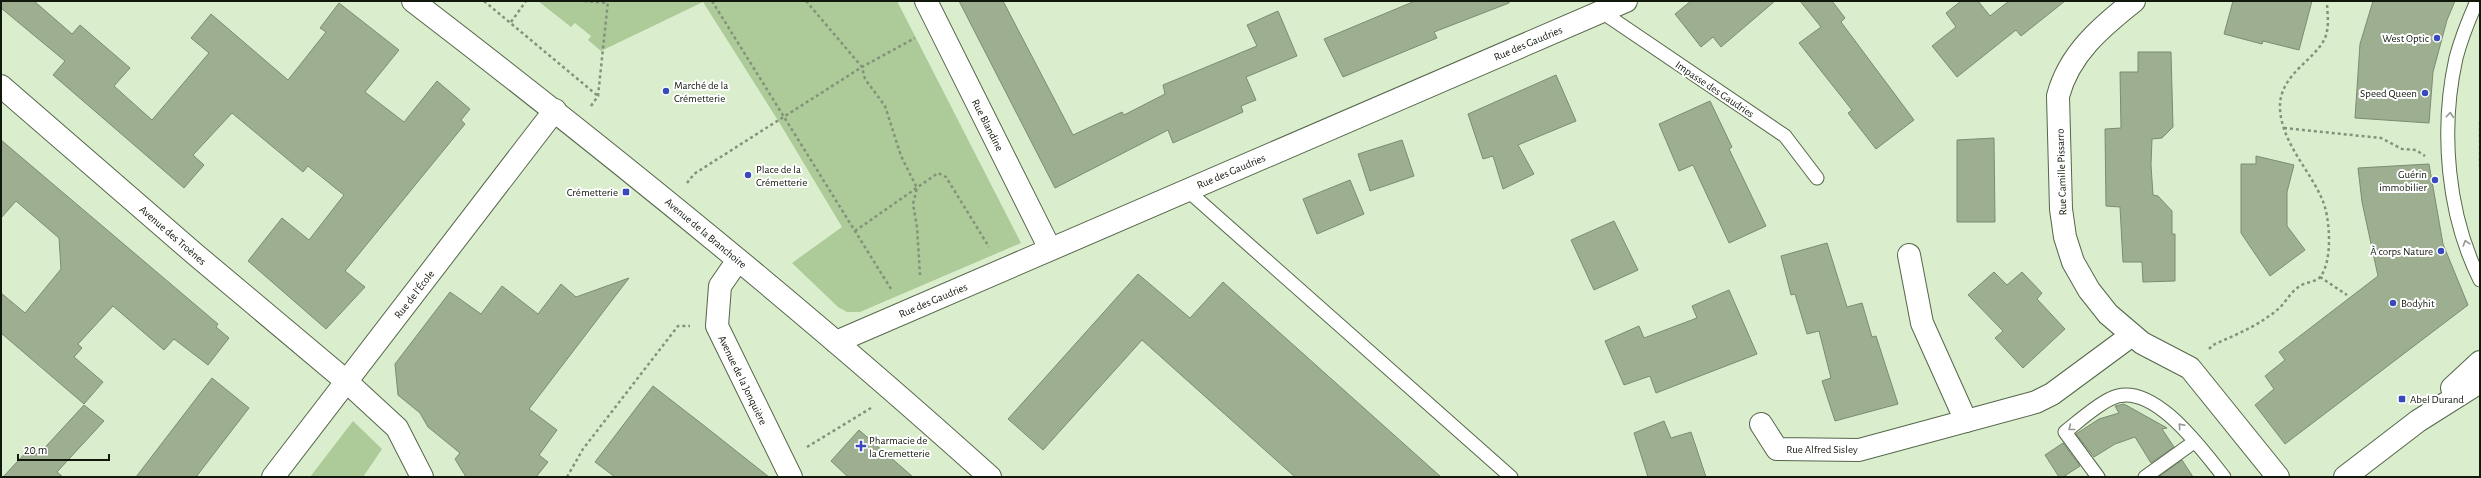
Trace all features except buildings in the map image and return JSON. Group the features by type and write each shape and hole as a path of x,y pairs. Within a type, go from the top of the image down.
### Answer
{"street":[{"name":"Avenue de la Branchoire","path":"413,1 555,110 670,203 892,388 990,477"},
{"name":"Rue Blandine","path":"926,1 1050,249"},
{"name":"Rue Camille Pissarro","path":"2134,1 2107,23 2073,59 2063,78 2058,96 2061,209 2065,238 2073,262 2089,290 2108,314 2132,335 2190,368 2278,477"},
{"name":"Rue des Gaudries","path":"836,342 1612,5"},
{"name":"Avenue des Troènes","path":"1,86 196,255 346,381 397,428 422,477"},
{"name":"Rue de l'École","path":"272,477 555,110"},
{"path":"1909,255 1922,323 1966,421"},
{"name":"Avenue de la Jonquière","path":"738,260 720,286 717,326 787,470"},
{"name":"Rue Alfred Sisley","path":"1761,424 1777,449 1858,450 2036,402 2052,394 2132,335"},
{"path":"2418,421 2480,362"},
{"path":"2345,477 2418,421 2480,382"}],"lane":[{"path":"2477,1 2456,58 2449,123 2452,195 2468,252 2480,280"},
{"name":"Impasse des Gaudries","path":"1612,5 1785,136 1817,178"},
{"path":"1187,190 1511,477"},
{"path":"2098,477 2065,432 2110,398 2121,395 2136,396 2155,404 2175,419 2224,477"},
{"path":"2145,477 2194,442"}],"path":[{"path":"484,1 598,96"},
{"path":"511,22 526,1"},
{"path":"575,127 598,96 607,2 584,1"},
{"path":"712,1 855,231 914,308"},
{"path":"806,1 862,67 865,79 885,106 901,156 917,188 913,204 917,227 914,308"},
{"path":"2190,368 2213,344 2254,326 2278,310 2299,286 2320,277 2326,267 2329,243 2327,219 2322,200 2287,137 2280,110 2281,95 2286,83 2323,41 2327,32 2327,1"},
{"path":"670,203 694,174 862,67 938,25"},
{"path":"2480,122 2480,170"},
{"path":"2284,128 2381,138 2402,149 2416,150 2427,156"},
{"path":"855,231 938,173 946,177 990,249 999,271"},
{"path":"2320,277 2347,295"},
{"path":"568,477 582,449 678,326 717,326"},
{"path":"787,470 881,403 892,388"}],"green space":[{"path":"538,1 897,1 1021,243 860,312 847,312 838,307 792,263 842,227 779,122 703,2 601,51 588,40 591,36 575,23 571,27"},
{"path":"353,421 382,449 363,477 310,477"}],"place":[{"name":"West Optic","path":"2437,38"},
{"name":"Marché de la Crémetterie","path":"666,91"},
{"name":"Speed Queen","path":"2425,93"},
{"name":"Place de la Crémetterie","path":"748,175"},
{"name":"Guérin immobilier","path":"2435,180"},
{"name":"Crémetterie","path":"626,192"},
{"name":"À corps Nature","path":"2441,251"},
{"name":"Bodyhit","path":"2393,303"},
{"name":"Abel Durand","path":"2402,399"},
{"name":"Pharmacie de la Cremetterie","path":"861,446"}]}
